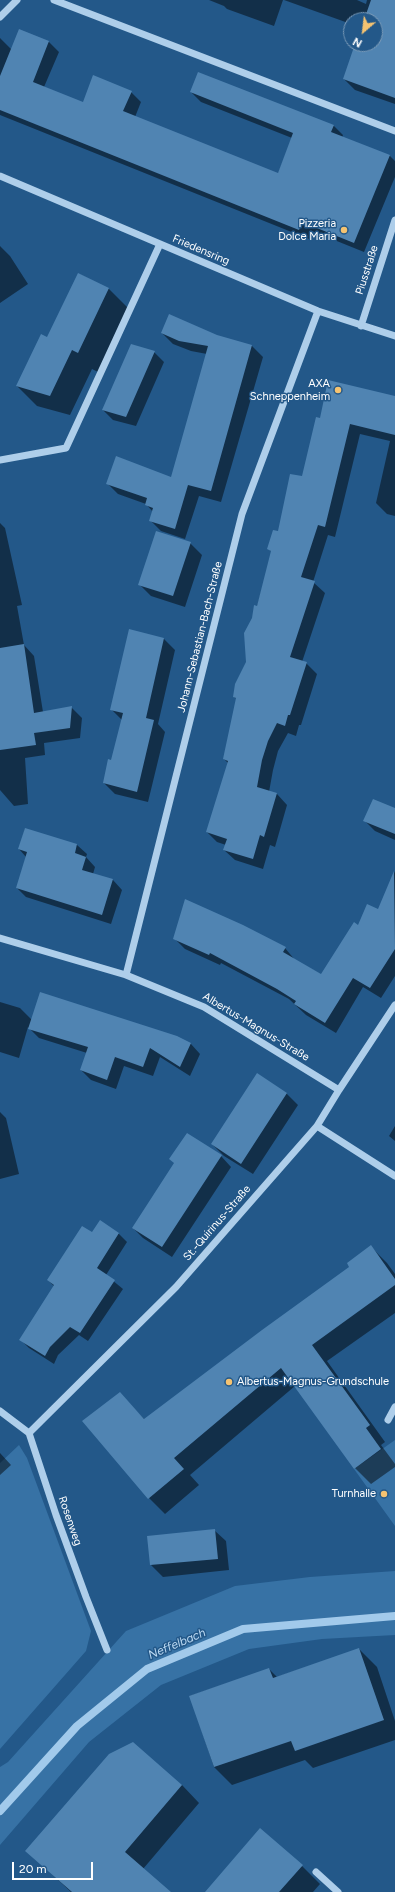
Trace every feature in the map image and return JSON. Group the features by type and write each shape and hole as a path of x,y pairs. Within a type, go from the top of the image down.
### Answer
{"street":[{"path":"0,17 17,0"},
{"path":"54,0 395,131"},
{"name":"Friedensring","path":"0,176 318,311 395,336"},
{"name":"Piusstraße","path":"361,326 395,220"},
{"path":"0,460 66,448 160,244"},
{"name":"Johann-Sebastian-Bach-Straße","path":"126,975 242,514 318,311"},
{"name":"Albertus-Magnus-Straße","path":"0,938 126,975 204,1007 339,1090"},
{"name":"St.-Quirinus-Straße","path":"29,1433 176,1287 317,1126 395,1005"},
{"path":"317,1126 395,1176"},
{"path":"388,1420 395,1407"},
{"path":"0,1411 29,1433"},
{"name":"Rosenweg","path":"29,1433 56,1515 107,1650"},
{"path":"316,1872 338,1892"}],"shaded area":[{"name":"Turnhalle","path":"395,1440 395,1526 354,1469"},
{"path":"19,1445 27,1458 91,1631 86,1651 0,1749 0,1463"},
{"path":"395,1571 395,1635 322,1639 249,1649 161,1685 89,1742 0,1845 0,1767 8,1762 126,1631 235,1586 310,1577"}],"building":[{"path":"371,0 395,0 395,98 343,79 352,52 383,52 383,12 367,12"},
{"path":"19,29 49,41 33,82 83,102 93,75 132,91 123,111 278,173 293,133 190,92 198,72 334,125 331,132 390,155 354,243 302,222 299,230 0,110 0,76"},
{"path":"78,273 109,288 78,353 72,350 50,396 16,386 41,334 47,337"},
{"path":"169,314 217,335 252,345 211,491 188,485 175,529 149,521 153,508 145,505 147,498 106,484 116,456 171,477 208,346 179,341 161,333"},
{"path":"131,344 155,351 126,417 102,410"},
{"path":"328,380 395,396 395,435 350,424 325,527 318,525 301,577 315,581 290,657 307,662 285,726 277,723 268,741 262,760 257,787 277,793 264,837 260,835 253,859 223,850 227,839 206,832 228,761 223,759 236,698 233,697 235,684 246,662 244,633 252,618 254,605 257,606 271,551 267,549 273,530 278,531 290,474 302,476 316,417 320,418"},
{"path":"156,531 191,542 173,596 138,585"},
{"path":"129,629 164,638 146,718 154,720 137,792 103,783 108,759 111,760 123,713 110,710"},
{"path":"24,644 34,713 72,706 70,728 34,733 36,745 0,750 0,648"},
{"path":"373,799 395,808 395,834 363,821"},
{"path":"25,828 77,844 75,853 86,857 82,870 113,879 102,915 16,888 27,852 18,849"},
{"path":"394,871 395,949 370,988 353,978 325,1023 294,1004 296,1001 277,989 210,953 209,955 173,939 185,899 243,925 286,947 283,952 321,974 354,922 358,925 367,904 378,909"},
{"path":"40,992 177,1036 191,1043 180,1067 150,1048 143,1067 115,1057 107,1080 80,1070 88,1047 28,1029"},
{"path":"257,1073 287,1093 241,1164 211,1144"},
{"path":"187,1133 222,1155 162,1247 132,1228 174,1163 169,1159"},
{"path":"100,1220 119,1233 97,1268 115,1280 80,1333 70,1327 50,1347 45,1356 19,1340 54,1285 47,1280 82,1226 92,1232"},
{"name":"Albertus-Magnus-Grundschule","path":"371,1245 395,1279 395,1285 312,1345 370,1425 366,1428 381,1449 354,1469 281,1368 174,1458 184,1469 148,1499 82,1421 120,1392 144,1419 262,1330 349,1267 347,1263"},
{"path":"215,1529 218,1559 150,1565 147,1536"},
{"path":"359,1648 384,1720 295,1751 291,1741 214,1767 189,1696 269,1668 273,1678"},
{"path":"133,1742 182,1785 125,1852 171,1892 72,1892 25,1851 109,1754"},
{"path":"260,1828 303,1865 279,1892 205,1892"}],"waterway":[{"name":"Neffelbach","path":"0,1811 77,1726 147,1669 243,1629 395,1616"}],"place":[{"name":"Pizzeria Dolce Maria","path":"344,230"},
{"name":"AXA Schneppenheim","path":"338,390"},
{"name":"Albertus-Magnus-Grundschule","path":"229,1382"},
{"name":"Turnhalle","path":"384,1494"}]}
